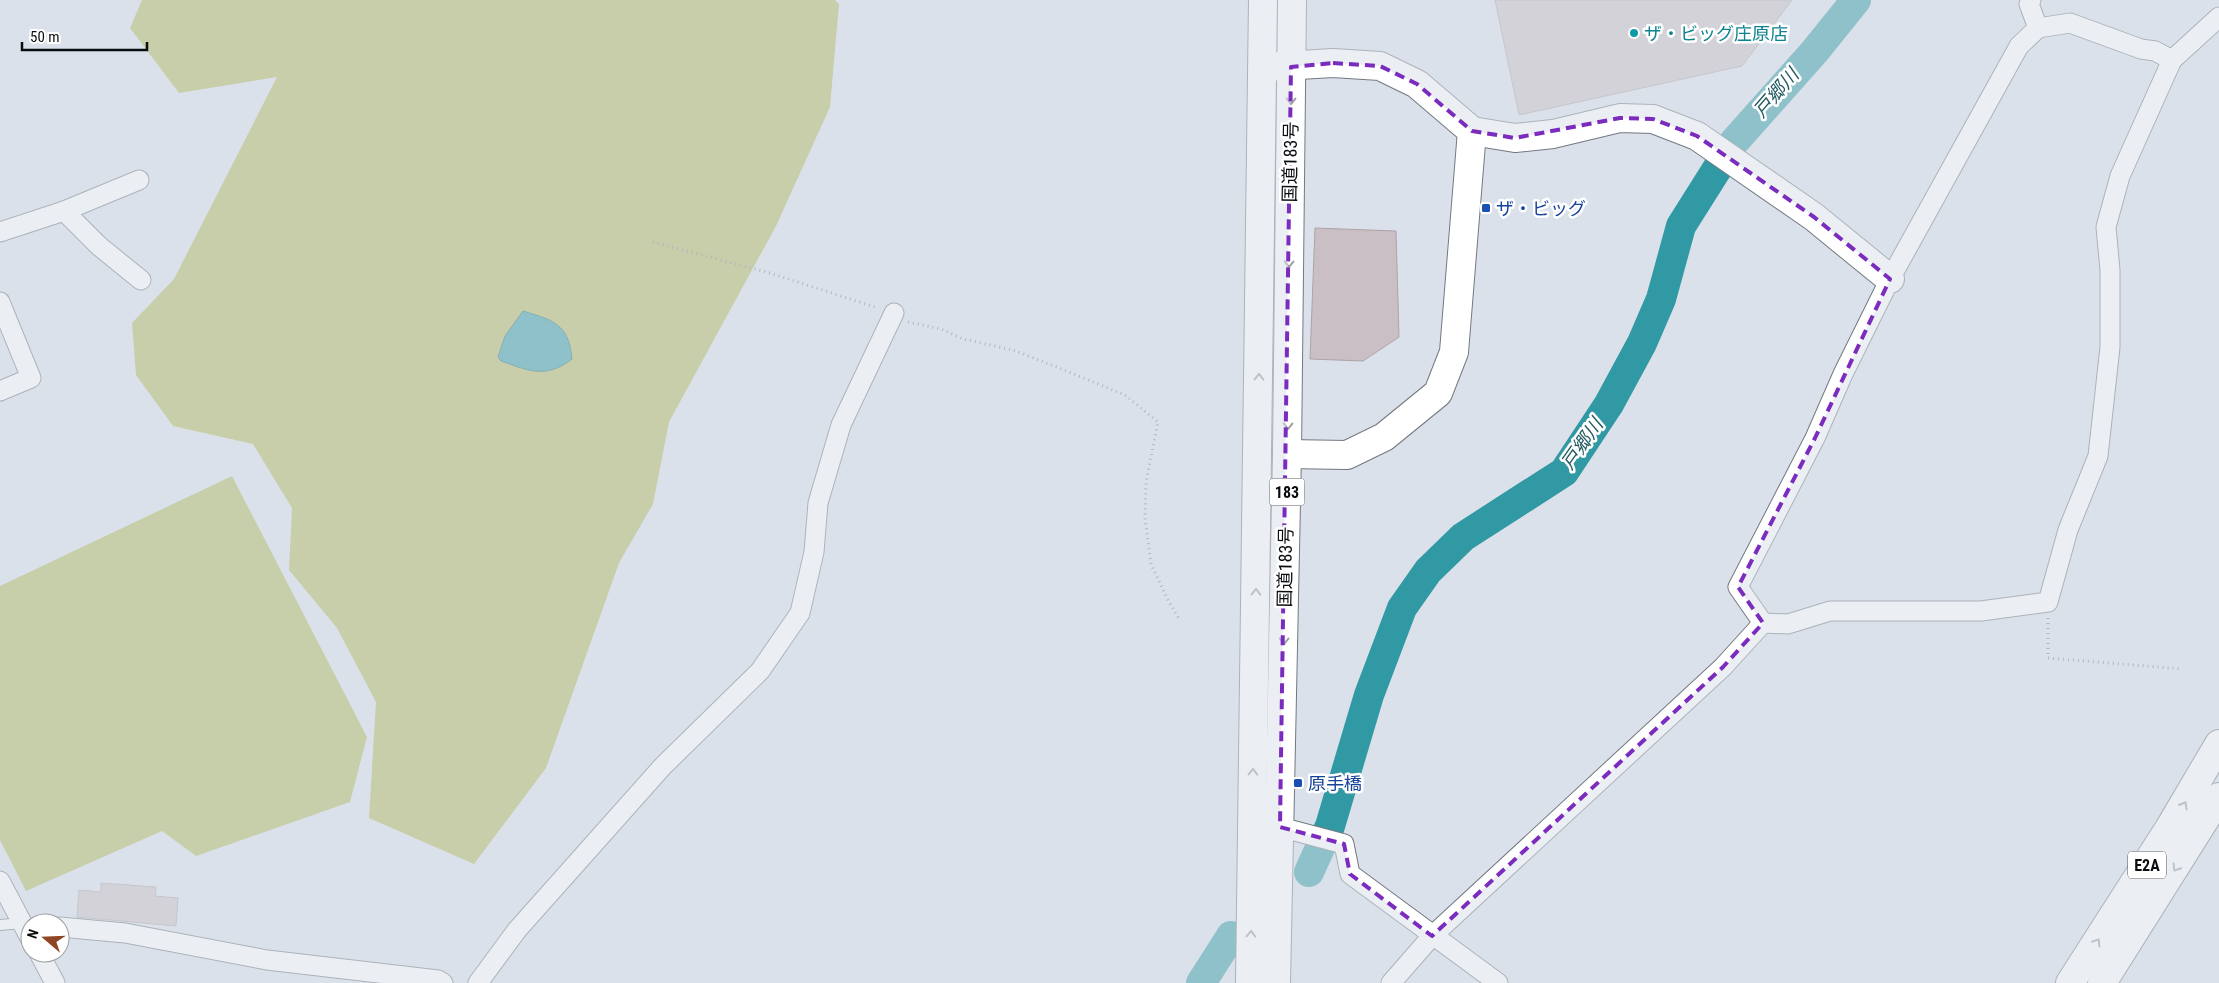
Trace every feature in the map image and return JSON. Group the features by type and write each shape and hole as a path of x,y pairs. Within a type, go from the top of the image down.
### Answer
{"main road":[{"name":"国道183号","path":"1250,983 1263,0"},
{"name":"国道183号","path":"1276,983 1288,454 1292,0"},
{"path":"1263,67 1291,67 1333,63 1380,66 1417,84 1472,131 1515,138 1553,134 1620,118 1653,119 1697,136 1814,217 1890,279"},
{"path":"1288,454 1347,455 1384,437 1438,393 1454,352 1472,131"},
{"name":"E2A","path":"2070,983 2170,827 2219,744"},
{"name":"E2A","path":"2102,983 2219,797"}],"street":[{"path":"2031,0 2030,4 2038,28"},
{"path":"2172,60 2155,51 2141,49 2070,23 2038,28 2019,46 1890,279 1843,374 1815,438 1738,587 1763,622 1788,624 1830,611 1982,611 2048,602 2068,530 2098,456 2110,347 2110,270 2106,227 2120,176 2172,60 2219,17"},
{"path":"0,232 64,211 140,180"},
{"path":"64,211 99,246 141,280"},
{"path":"0,302 31,378 0,391"},
{"path":"478,983 517,930 663,766 760,671 800,613 814,552 818,503 841,425 894,313"},
{"path":"1391,983 1432,936 1723,667 1763,622"},
{"path":"1280,827 1344,844 1350,874 1498,983"},
{"path":"0,881 20,916"},
{"path":"70,928 125,933 267,960 419,977 438,980 443,983"},
{"path":"44,963 55,983"}],"lane":[{"path":"0,925 20,927"}],"path":[{"path":"653,242 770,273 894,313 904,321 941,329 963,339 1013,350 1125,395 1158,422 1146,482 1146,518 1151,564 1168,600 1180,619"},
{"path":"2048,602 2048,658 2182,669"}],"highlighted area":[{"path":"1333,63 1380,66 1417,84 1472,131 1515,138 1620,118 1653,119 1697,136 1814,217 1890,279 1815,438 1738,587 1763,623 1723,667 1432,936 1350,874 1344,844 1280,827 1291,67"}],"green space":[{"path":"142,0 835,0 839,4 830,107 776,226 669,422 653,504 619,563 546,768 474,864 369,818 376,702 337,628 289,570 292,508 253,444 173,426 136,375 132,323 174,279 277,77 179,93 130,28"},
{"path":"232,476 367,737 350,802 196,856 162,831 26,891 0,840 0,586"}],"water":[{"path":"523,311 543,317 558,325 567,338 572,359 554,369 545,371 520,368 501,361 498,357 505,336"}],"building":[{"name":"ザ・ビッグ庄原店","path":"1495,0 1792,0 1742,66 1519,115"},
{"path":"1315,228 1396,231 1399,337 1363,361 1310,359"},
{"path":"101,883 156,887 155,896 178,898 176,926 77,917 79,890 101,892"}],"waterway":[{"name":"戸郷川","path":"1309,872 1330,826 1369,695 1402,608 1428,571 1463,537 1564,472 1609,404 1642,343 1661,299 1681,226 1734,142 1815,51 1856,0"},
{"name":"戸郷川","path":"1201,983 1231,936"}],"place":[{"name":"ザ・ビッグ庄原店","path":"1634,33"},
{"name":"ザ・ビッグ","path":"1486,208"},
{"name":"原手橋","path":"1298,783"}]}
